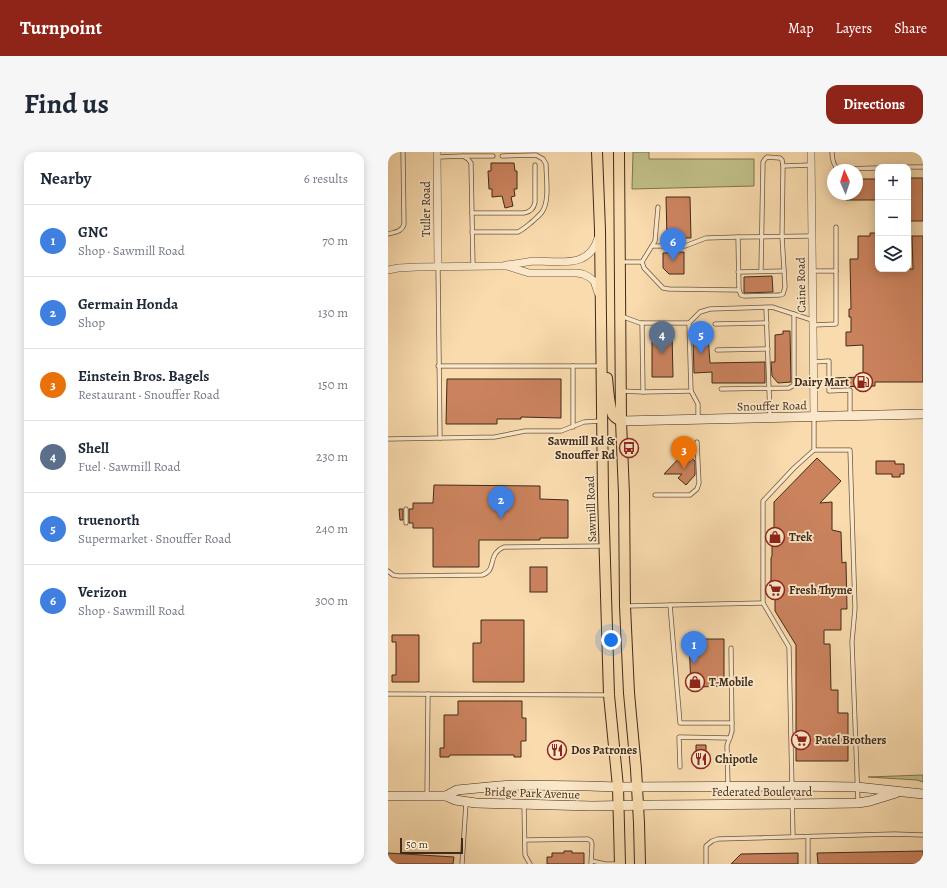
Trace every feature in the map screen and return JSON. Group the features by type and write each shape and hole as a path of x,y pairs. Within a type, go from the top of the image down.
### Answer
{"main road":[{"name":"Sawmill Road","path":"597,152 600,230 603,495 609,695 618,787 620,864"},
{"path":"618,152 625,606 629,693 637,787 640,864"},
{"path":"601,341 610,407 613,415 621,421"},
{"name":"Snouffer Road","path":"621,421 923,414"},
{"name":"Bridge Park Avenue","path":"446,796 457,790 499,786 618,787"},
{"name":"Federated Boulevard","path":"618,787 857,787 923,794"},
{"name":"Federated Boulevard","path":"618,806 858,803 903,792"},
{"name":"Bridge Park Avenue","path":"388,796 446,796 455,800 476,803 618,806"}],"street":[{"name":"Caine Road","path":"811,152 814,417"},
{"name":"Tuller Road","path":"437,155 438,266"},
{"path":"497,266 529,262 566,262 579,260 588,256 594,249 600,230"},
{"path":"388,270 406,267 497,266 511,267 529,273 577,273 591,278 595,285 601,311"}],"lane":[{"path":"388,234 399,232 404,226 403,152"},
{"path":"832,152 832,160 838,169 875,168"},
{"path":"437,155 493,156"},
{"path":"472,232 518,232 524,229 538,216 545,206 545,161 540,156 536,155 502,156"},
{"path":"462,156 466,157 470,163 473,266"},
{"path":"738,237 738,290 741,295 780,296 783,294 785,287 782,236 783,166 780,158 767,157 763,162 761,271"},
{"path":"472,212 524,213 532,210 535,202 534,165"},
{"path":"783,166 811,165"},
{"path":"911,167 923,167"},
{"path":"642,262 655,241 658,207"},
{"path":"532,210 538,216"},
{"path":"620,316 642,323 689,323 700,312 710,309 772,307 812,322 836,324 836,227"},
{"path":"652,246 685,246 706,238 811,236"},
{"path":"620,262 642,262"},
{"path":"642,262 644,268 663,288 738,290"},
{"path":"438,266 440,438"},
{"path":"738,272 784,270"},
{"path":"812,271 836,271"},
{"path":"766,308 770,418"},
{"path":"721,389 789,388 794,385 794,314"},
{"path":"642,323 643,392"},
{"path":"689,323 691,391 698,404 698,419"},
{"path":"715,324 767,323"},
{"path":"717,350 768,349"},
{"path":"813,362 829,361 829,391 850,390 850,416"},
{"path":"438,366 601,366"},
{"path":"572,366 573,426"},
{"path":"621,391 691,391"},
{"path":"814,417 814,450"},
{"path":"388,439 495,437 525,432 559,431 584,422 602,421"},
{"path":"655,495 690,495 697,489 699,483 698,442"},
{"path":"793,837 789,647 763,603 763,501 794,468 814,450 850,450 856,608 852,642 858,803"},
{"path":"406,509 406,523"},
{"path":"388,571 393,575 399,576 482,575 488,572 492,567 494,555 504,547 605,546"},
{"path":"625,606 763,603"},
{"path":"670,605 680,723 732,723"},
{"path":"728,787 727,746 732,732 731,648"},
{"path":"388,694 609,695"},
{"path":"427,796 428,694"},
{"path":"680,767 679,737 730,738"},
{"path":"462,864 466,802"},
{"path":"524,804 525,855 530,864"},
{"path":"706,864 706,847 709,842 715,840 894,834 923,835"},
{"path":"808,837 808,864"},
{"path":"525,840 588,839 591,843 591,863 620,864"}],"shaded area":[{"path":"633,152 649,152 649,159 754,159 754,186 632,189"},
{"path":"923,775 923,782 917,780 868,777"}],"building":[{"path":"491,163 514,163 515,171 517,171 517,189 514,189 515,196 511,197 513,206 505,208 502,196 492,197 492,189 489,189 488,171 491,171"},
{"path":"911,178 923,178 923,221 911,221"},
{"path":"863,179 875,179 875,200 863,200"},
{"path":"666,197 690,197 691,238 667,238"},
{"path":"870,233 875,233 875,272 911,272 911,269 913,269 912,236 923,236 923,382 875,382 875,386 832,387 832,378 863,377 863,345 846,346 846,332 851,332 851,317 849,317 849,309 851,309 850,259 858,259 858,236 870,236"},
{"path":"684,252 684,274 669,274 663,268 663,253"},
{"path":"772,276 773,292 744,293 744,277"},
{"path":"783,331 790,331 791,382 778,383 772,376 771,362 775,362 775,335 783,334"},
{"path":"652,332 672,332 673,377 652,377"},
{"path":"708,335 710,363 765,362 765,383 712,383 712,372 694,373 693,336"},
{"path":"447,379 561,379 561,418 521,417 521,419 497,419 497,424 446,424"},
{"path":"685,452 695,461 695,475 686,485 678,478 682,474 664,474"},
{"path":"817,458 841,481 820,503 832,502 832,530 841,532 842,563 846,562 847,609 841,609 841,630 824,630 824,644 830,644 831,690 838,690 838,713 848,713 848,761 796,761 796,645 775,611 775,598 770,598 772,545 770,545 770,531 774,528 774,502"},
{"path":"876,461 895,461 895,464 904,464 904,474 900,474 900,477 892,477 892,474 876,474"},
{"path":"434,485 540,486 540,499 568,500 568,538 540,538 540,540 479,540 479,567 433,567 433,528 413,528 413,523 409,523 409,509 413,509 413,503 433,503"},
{"path":"399,509 403,509 403,520 400,520"},
{"path":"530,567 547,567 547,592 530,592"},
{"path":"481,620 524,620 524,682 473,682 473,643 481,643"},
{"path":"392,635 419,635 419,682 392,682 392,675 396,675 396,642 392,642"},
{"path":"689,639 724,639 724,686 699,687 696,689 691,689"},
{"path":"458,701 522,701 522,718 526,718 526,741 521,741 521,757 514,757 514,755 450,755 449,757 440,757 440,748 444,748 444,715 458,715"},
{"name":"Chipotle","path":"696,745 706,745 706,767 696,768 696,764 693,763 696,754"},
{"path":"564,851 584,853 584,864 547,864 547,857 552,857 552,853 564,853"},
{"path":"923,851 923,864 818,864 817,853"},
{"path":"388,853 454,857 453,864 388,864"},
{"path":"798,853 798,864 731,864 741,854"}],"place":[{"name":"Verizon","path":"673,261"},
{"name":"Shell","path":"662,354"},
{"name":"truenorth","path":"701,354"},
{"name":"Dairy Mart","path":"863,382"},
{"name":"Sawmill Rd & Snouffer Rd","path":"629,448"},
{"name":"Einstein Bros. Bagels","path":"684,469"},
{"name":"Germain Honda","path":"501,519"},
{"name":"Trek","path":"775,537"},
{"name":"Fresh Thyme","path":"775,590"},
{"name":"GNC","path":"694,664"},
{"name":"T-Mobile","path":"695,682"},
{"name":"Patel Brothers","path":"801,740"},
{"name":"Dos Patrones","path":"557,750"},
{"name":"Chipotle","path":"701,759"}]}
